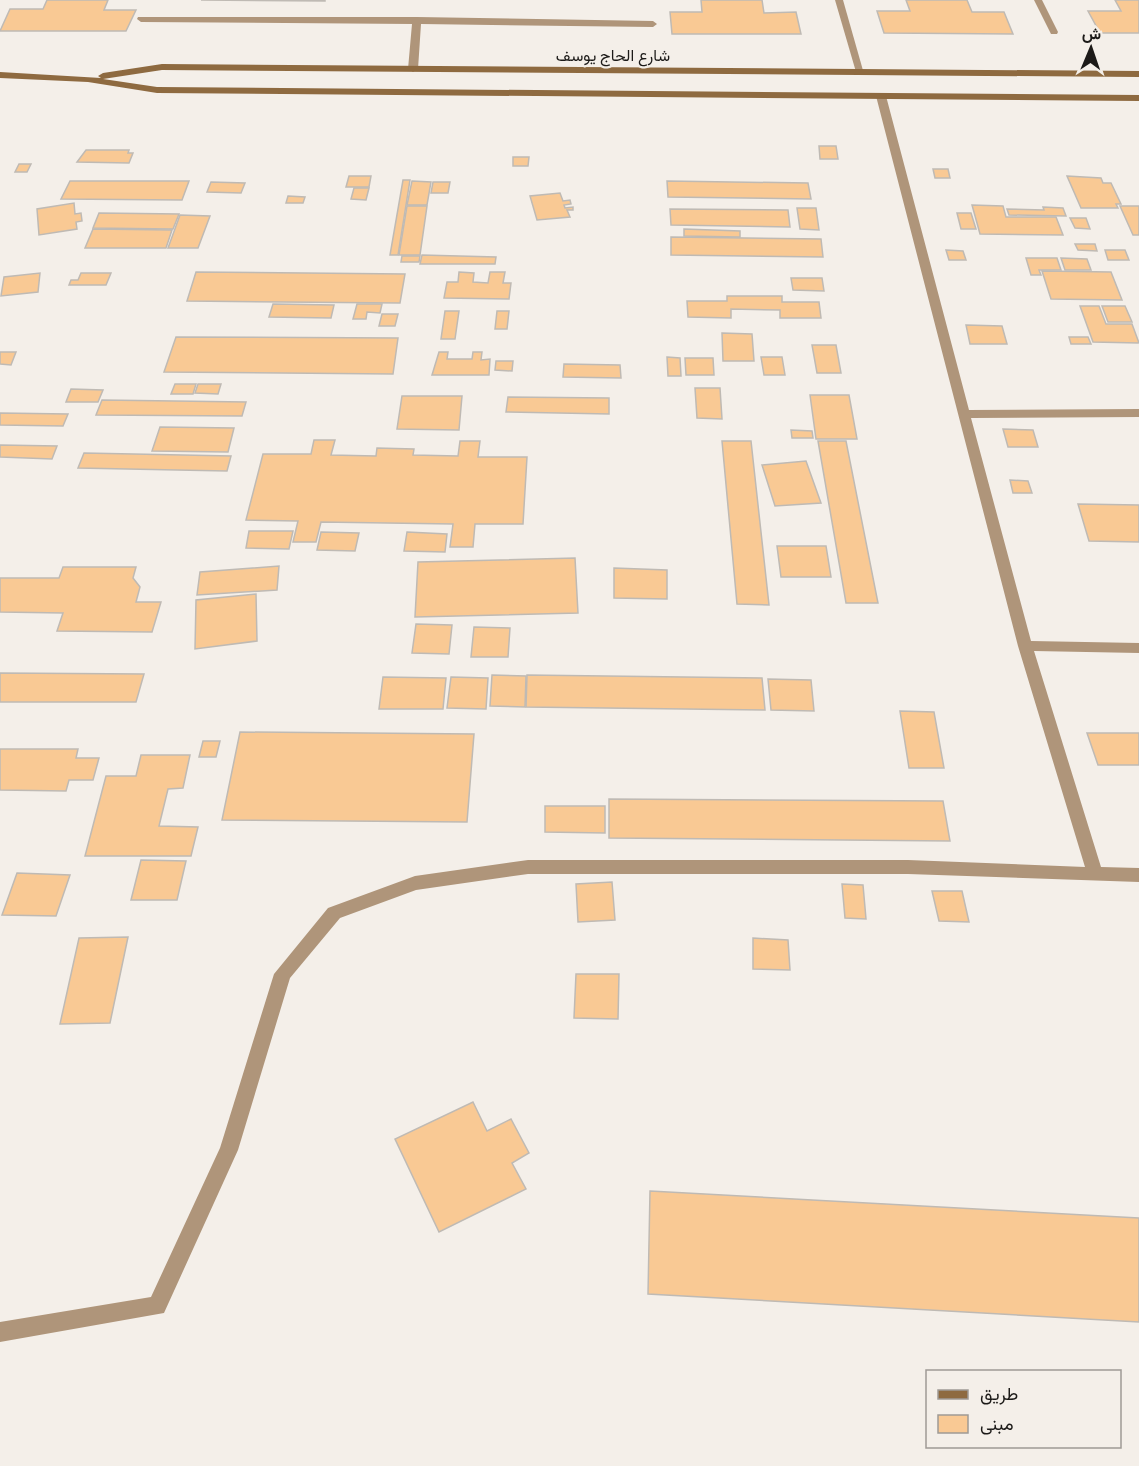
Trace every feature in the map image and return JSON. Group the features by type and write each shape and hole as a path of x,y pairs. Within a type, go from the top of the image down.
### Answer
{"main road":[{"name":"شارع الحاج يوسف","path":"88,79 162,67 1139,74"},
{"name":"شارع الحاج يوسف","path":"0,75 88,79 157,90 1139,99"}],"street":[{"path":"839,0 861,72"},
{"path":"1038,0 1054,32"},
{"path":"141,19 653,24"},
{"path":"413,69 417,20"},
{"path":"881,96 1025,646 1095,874"},
{"path":"964,414 1139,413"},
{"path":"1025,646 1139,648"},
{"path":"0,1332 157,1306 229,1150 283,974 334,912 415,883 528,867 908,867 1139,875"}],"building":[{"path":"47,0 108,0 104,10 136,10 126,31 0,31 10,9 43,9"},
{"path":"201,0 325,0 325,1"},
{"path":"701,0 762,0 764,13 796,12 801,34 672,34 670,12 702,12"},
{"path":"906,0 967,0 972,12 1004,12 1013,34 884,33 877,11 910,11"},
{"path":"1115,0 1139,0 1139,33 1100,33 1088,11 1121,11"},
{"path":"819,146 836,146 838,159 820,159"},
{"path":"86,150 129,150 128,153 133,153 129,163 77,162"},
{"path":"513,157 529,157 528,166 513,166"},
{"path":"19,164 31,164 27,172 15,172"},
{"path":"933,169 948,169 950,178 935,178"},
{"path":"349,176 371,176 369,187 346,187"},
{"path":"1067,176 1101,178 1103,183 1111,183 1121,204 1116,204 1118,208 1081,208"},
{"path":"403,180 410,180 398,255 390,255"},
{"path":"70,181 189,181 182,200 61,199"},
{"path":"412,181 431,182 427,205 407,205"},
{"path":"667,181 808,183 811,199 668,197"},
{"path":"211,182 245,183 241,193 207,192"},
{"path":"433,182 450,182 448,193 431,193"},
{"path":"354,188 369,188 366,200 351,199"},
{"path":"560,193 563,201 570,200 571,204 564,205 565,208 573,207 573,210 567,210 570,217 537,220 530,196"},
{"path":"288,196 305,197 303,203 286,203"},
{"path":"74,203 75,214 81,213 82,221 76,222 77,229 39,235 37,209"},
{"path":"972,205 1003,206 1006,217 1056,217 1063,235 980,234"},
{"path":"407,206 427,206 420,255 399,255"},
{"path":"1120,206 1139,206 1139,235 1133,235"},
{"path":"1043,207 1063,208 1066,216 1009,215 1007,209 1044,210"},
{"path":"797,208 816,208 819,230 800,229"},
{"path":"670,209 788,210 790,227 671,225"},
{"path":"99,213 179,214 173,229 93,228"},
{"path":"957,213 971,213 976,229 961,229"},
{"path":"180,215 210,216 198,248 168,248"},
{"path":"1070,218 1086,218 1090,229 1075,228"},
{"path":"93,229 172,230 166,248 85,248"},
{"path":"684,229 740,231 740,237 684,236"},
{"path":"671,237 821,239 823,257 671,255"},
{"path":"1075,244 1095,244 1097,251 1078,250"},
{"path":"946,250 963,251 966,260 949,260"},
{"path":"1105,250 1125,250 1129,260 1108,260"},
{"path":"422,255 496,257 495,264 420,264"},
{"path":"402,256 420,256 419,262 401,262"},
{"path":"1026,258 1057,258 1061,270 1039,270 1041,275 1031,275"},
{"path":"1061,258 1087,259 1091,270 1065,270"},
{"path":"1042,271 1111,272 1122,300 1051,299"},
{"path":"196,272 405,274 400,303 187,301"},
{"path":"459,272 474,273 473,282 488,283 490,272 505,272 503,283 511,283 509,299 444,298 447,282 458,282"},
{"path":"40,273 38,292 1,296 4,277"},
{"path":"81,273 111,273 106,285 69,285 71,280 78,280"},
{"path":"791,278 822,278 824,291 793,290"},
{"path":"727,296 782,296 782,302 819,302 821,318 780,318 780,310 731,309 731,318 688,317 687,301 727,301"},
{"path":"273,304 334,305 331,318 269,317"},
{"path":"357,304 382,304 380,313 367,312 366,319 353,319"},
{"path":"1080,306 1099,306 1106,324 1132,324 1139,343 1093,342"},
{"path":"1102,306 1125,306 1132,322 1108,322"},
{"path":"445,311 459,311 455,339 441,339"},
{"path":"497,311 509,311 507,329 495,329"},
{"path":"382,314 398,314 395,326 379,326"},
{"path":"966,325 1002,326 1007,344 970,344"},
{"path":"722,333 752,334 754,361 723,361"},
{"path":"176,337 398,338 393,374 164,372"},
{"path":"1069,337 1088,337 1091,344 1071,344"},
{"path":"812,345 836,345 841,373 817,373"},
{"path":"0,352 16,352 11,365 0,364"},
{"path":"439,352 448,352 447,359 472,359 473,352 482,352 481,360 490,359 489,375 432,375"},
{"path":"667,357 680,358 681,376 668,376"},
{"path":"761,357 782,357 785,375 764,375"},
{"path":"685,358 713,358 714,375 686,375"},
{"path":"496,361 513,361 512,371 495,370"},
{"path":"564,364 620,365 621,378 563,377"},
{"path":"175,384 196,384 193,394 171,394"},
{"path":"198,384 221,384 218,394 195,393"},
{"path":"695,388 720,388 722,419 697,418"},
{"path":"71,389 103,390 98,402 66,402"},
{"path":"810,395 849,395 857,439 816,439"},
{"path":"402,396 462,396 459,430 397,429"},
{"path":"508,397 609,398 609,414 506,412"},
{"path":"102,400 246,402 242,416 96,415"},
{"path":"0,413 68,414 63,426 0,425"},
{"path":"160,427 234,428 228,452 152,451"},
{"path":"1003,429 1033,430 1038,447 1008,447"},
{"path":"791,430 812,431 813,438 792,438"},
{"path":"314,440 335,440 331,455 376,456 377,448 414,449 413,455 458,456 460,441 480,441 478,457 527,457 523,524 475,524 473,547 450,547 453,524 321,522 316,542 293,542 298,521 246,520 263,454 311,454"},
{"path":"722,441 751,441 769,605 737,604"},
{"path":"818,441 846,441 878,603 846,603"},
{"path":"0,445 57,446 52,459 0,457"},
{"path":"84,453 231,456 227,471 78,468"},
{"path":"806,461 821,503 775,506 762,465"},
{"path":"1010,480 1028,481 1032,493 1013,493"},
{"path":"1078,504 1139,505 1139,542 1089,541"},
{"path":"249,531 293,531 289,549 246,548"},
{"path":"321,532 359,533 355,551 317,550"},
{"path":"407,532 447,534 445,552 404,551"},
{"path":"777,546 826,546 831,577 781,577"},
{"path":"575,558 578,613 415,617 418,562"},
{"path":"279,566 277,590 197,595 200,572"},
{"path":"63,567 136,567 133,578 140,587 136,602 161,602 152,632 57,631 63,613 0,612 0,578 59,578"},
{"path":"614,568 667,570 667,599 614,598"},
{"path":"256,594 257,641 195,649 196,600"},
{"path":"416,624 452,625 449,654 412,653"},
{"path":"474,627 510,628 508,657 471,657"},
{"path":"0,673 144,674 136,702 0,702"},
{"path":"492,675 526,676 525,707 490,706"},
{"path":"527,675 762,678 765,710 526,707"},
{"path":"383,677 446,678 443,709 379,709"},
{"path":"451,677 488,678 486,709 447,708"},
{"path":"768,679 811,680 814,711 771,710"},
{"path":"900,711 934,712 944,768 909,768"},
{"path":"240,732 474,734 467,822 222,820"},
{"path":"1087,733 1139,733 1139,765 1098,765"},
{"path":"203,741 220,741 216,757 199,757"},
{"path":"0,749 78,749 76,758 99,758 93,780 69,780 66,791 0,790"},
{"path":"141,755 190,755 183,788 168,789 159,826 198,827 191,856 85,856 106,776 136,776"},
{"path":"609,799 943,801 950,841 609,838"},
{"path":"545,806 605,806 605,833 545,832"},
{"path":"141,860 186,861 177,900 131,900"},
{"path":"17,873 70,875 56,916 2,915"},
{"path":"612,882 615,920 578,922 576,884"},
{"path":"842,884 863,885 866,919 845,918"},
{"path":"932,891 962,891 969,922 939,921"},
{"path":"128,937 110,1023 60,1024 79,938"},
{"path":"753,938 788,940 790,970 753,969"},
{"path":"576,974 619,974 618,1019 574,1018"},
{"path":"473,1102 487,1131 511,1119 529,1153 512,1163 526,1189 439,1232 395,1139"},
{"path":"650,1191 1139,1218 1139,1322 648,1294"}]}
